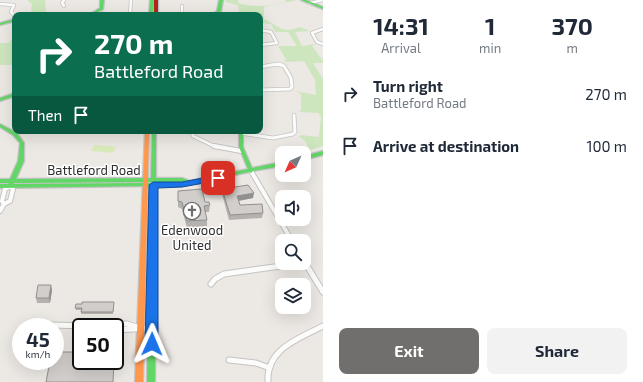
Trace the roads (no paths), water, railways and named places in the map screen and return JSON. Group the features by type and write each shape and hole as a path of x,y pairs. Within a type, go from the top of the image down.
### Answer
{"street":[{"path":"64,0 62,3 64,6"},
{"path":"96,12 103,6 102,0"},
{"path":"130,0 130,12"},
{"path":"151,12 152,0"},
{"path":"156,0 156,12"},
{"path":"218,12 222,0"},
{"path":"303,0 323,8"},
{"path":"310,3 323,0"},
{"path":"0,4 14,5 11,12 12,13"},
{"path":"182,6 182,12"},
{"path":"0,24 12,21"},
{"path":"323,29 312,34 317,42 323,44"},
{"path":"263,31 271,32 277,43 263,45"},
{"path":"263,66 278,64 284,66 292,81 292,87 290,89 263,90"},
{"path":"0,100 12,95"},
{"path":"252,134 273,138 293,134 295,132 294,115"},
{"path":"0,124 12,133"},
{"path":"4,204 2,201 5,189 11,183 22,154 22,147 18,137 14,134"},
{"path":"139,382 147,134"},
{"path":"151,382 154,134"},
{"path":"193,134 193,136 212,146 241,151"},
{"path":"241,134 241,151 288,234"},
{"path":"311,156 323,153"},
{"name":"Battleford Road","path":"0,181 11,183 153,183 182,180 188,182 275,166"},
{"path":"0,211 4,204 10,201 13,189 11,183"},
{"name":"Battleford Road","path":"0,186 11,183"},
{"path":"211,284 215,279 224,274 275,268"},
{"path":"309,270 323,292"},
{"path":"124,324 140,328"},
{"path":"268,382 267,368 274,355 280,350 323,326"},
{"path":"124,329 152,328"},
{"path":"229,360 256,363 267,368"}],"place":[{"name":"Edenwood United","path":"192,211"}]}
